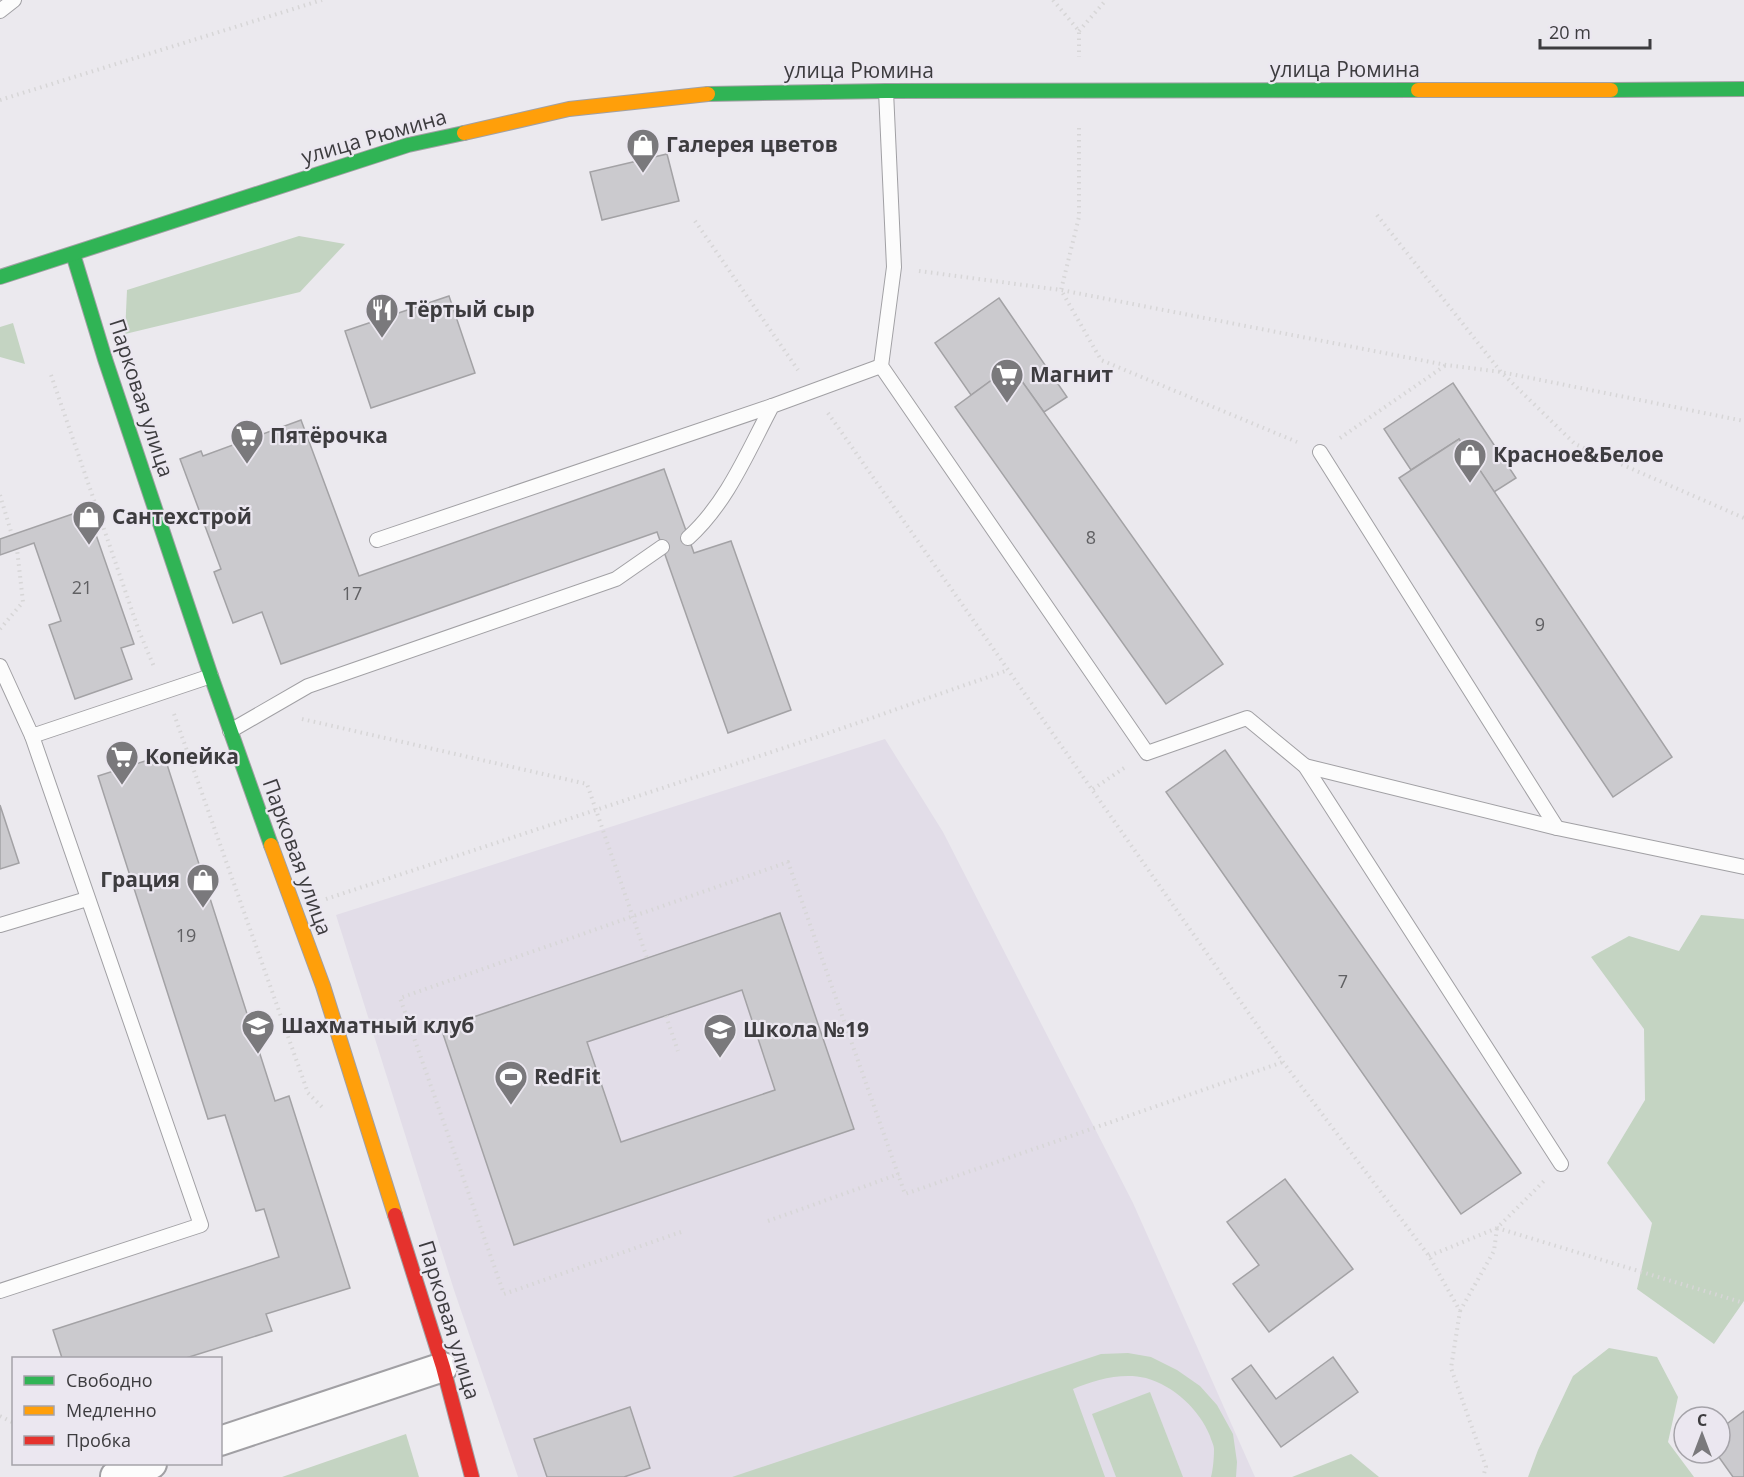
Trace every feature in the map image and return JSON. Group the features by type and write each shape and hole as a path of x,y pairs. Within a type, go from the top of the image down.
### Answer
{"main road":[{"name":"улица Рюмина","path":"0,278 408,145 569,109 708,94 886,91 1744,89"},
{"name":"Парковая улица","path":"73,254 105,359 211,676 323,986 443,1367 472,1477"}],"street":[{"path":"222,1440 443,1367"},
{"path":"115,1476 149,1465"}],"lane":[{"path":"0,11 14,0"},
{"path":"886,91 894,267 881,366 1147,753 1246,718 1305,765 1561,1164"},
{"path":"377,540 772,406 881,366"},
{"path":"688,538 703,525 730,487 772,406"},
{"path":"1320,452 1557,828"},
{"path":"230,731 308,686 616,579 662,547"},
{"path":"0,666 32,736 201,1225 0,1291"},
{"path":"32,736 211,676"},
{"path":"1305,765 1557,828 1744,867"},
{"path":"0,925 87,899"}],"path":[{"path":"0,100 322,0"},
{"path":"1053,0 1079,31 1106,0"},
{"path":"1079,92 1079,217 1061,290 1101,360 1320,452 1446,365"},
{"path":"1377,215 1501,372 1575,444 1744,518"},
{"path":"695,221 1283,1062 1429,1256 1460,1311"},
{"path":"894,267 1061,290 1446,365 1501,372 1744,422"},
{"path":"51,375 139,631 181,730 308,1093 321,1105 325,1116"},
{"path":"0,495 12,535"},
{"path":"0,629 24,602 17,549"},
{"path":"294,909 823,735 1008,670"},
{"path":"265,710 586,784 647,958"},
{"path":"1093,789 1147,753"},
{"path":"681,1232 504,1294 400,998 788,862 905,1194 1283,1062"},
{"path":"666,1016 678,1051"},
{"path":"1429,1256 1497,1228 1561,1164"},
{"path":"768,1221 899,1174"},
{"path":"1497,1228 1744,1303"},
{"path":"1482,1477 1486,1467 1451,1368 1460,1311 1494,1251 1497,1228"}],"shaded area":[{"name":"Школа №19","path":"885,739 943,832 1133,1203 1255,1477 518,1477 454,1290 336,915"}],"green space":[{"path":"299,236 345,244 300,292 125,334 127,290"},
{"path":"13,323 25,364 0,357 0,327"},
{"path":"1701,915 1744,919 1744,1301 1714,1344 1637,1289 1652,1223 1607,1163 1645,1100 1644,1029 1591,957 1629,936 1679,951"},
{"path":"1609,1348 1657,1357 1678,1397 1676,1405 1672,1405 1672,1424 1668,1442 1672,1447 1672,1465 1685,1465 1694,1477 1528,1477 1538,1450 1573,1376"},
{"path":"1128,1353 1151,1357 1177,1370 1200,1386 1217,1405 1233,1434 1237,1462 1236,1477 1211,1477 1214,1449 1210,1436 1192,1408 1176,1393 1146,1378 1118,1376 1073,1389 1105,1477 732,1477 1101,1354"},
{"path":"1150,1392 1183,1477 1116,1477 1092,1414"},
{"path":"406,1434 419,1477 282,1477"},
{"path":"1351,1454 1379,1477 1292,1477"}],"building":[{"path":"667,154 679,201 602,220 590,172"},
{"path":"449,296 475,373 371,408 345,331"},
{"path":"999,298 1067,397 1044,412 1011,366 971,395 935,343"},
{"path":"1011,366 1223,664 1166,704 955,407"},
{"path":"1453,383 1516,478 1494,492 1459,439 1411,470 1384,429"},
{"path":"301,420 359,576 664,469 694,553 731,541 791,710 728,733 657,532 281,664 262,612 233,623 214,572 221,569 180,459 201,451 203,456"},
{"path":"1459,439 1672,757 1613,797 1399,478"},
{"path":"87,509 134,644 121,648 132,679 75,699 49,625 61,621 34,543 0,555 0,539"},
{"path":"1225,750 1521,1173 1461,1214 1166,792"},
{"path":"164,755 275,1101 289,1096 350,1288 266,1314 272,1331 189,1357 62,1357 53,1330 279,1257 264,1209 256,1211 225,1115 208,1119 98,776"},
{"path":"0,805 19,863 0,869"},
{"path":"780,913 854,1129 514,1245 441,1028","holes":["742,990 775,1090 621,1142 587,1042"]},
{"path":"1285,1179 1353,1269 1269,1332 1233,1284 1259,1265 1227,1222"},
{"path":"1333,1357 1358,1392 1281,1447 1232,1379 1251,1365 1276,1399"},
{"path":"630,1407 650,1468 624,1477 547,1477 534,1439"},
{"path":"1744,1411 1744,1477 1733,1477 1724,1465 1732,1465 1732,1420"}],"traffic: fast":[{"path":"1611,90 1744,89"},
{"path":"708,94 886,91 1418,90"},
{"path":"0,277 408,145 464,133"},
{"path":"73,254 105,359 211,676 271,845"}],"traffic: slow":[{"path":"1418,90 1611,90"},
{"path":"464,133 569,109 708,94"},
{"path":"271,845 323,986 395,1215"}],"traffic: jam":[{"path":"395,1215 443,1367 472,1477"}],"place":[{"name":"Галерея цветов","path":"643,174"},
{"name":"Тёртый сыр","path":"382,339"},
{"name":"Магнит","path":"1007,404"},
{"name":"Пятёрочка","path":"247,465"},
{"name":"Красное&Белое","path":"1470,484"},
{"name":"Сантехстрой","path":"89,546"},
{"name":"Копейка","path":"122,786"},
{"name":"Грация","path":"203,909"},
{"name":"Шахматный клуб","path":"258,1055"},
{"name":"Школа №19","path":"720,1059"},
{"name":"RedFit","path":"511,1106"}]}
